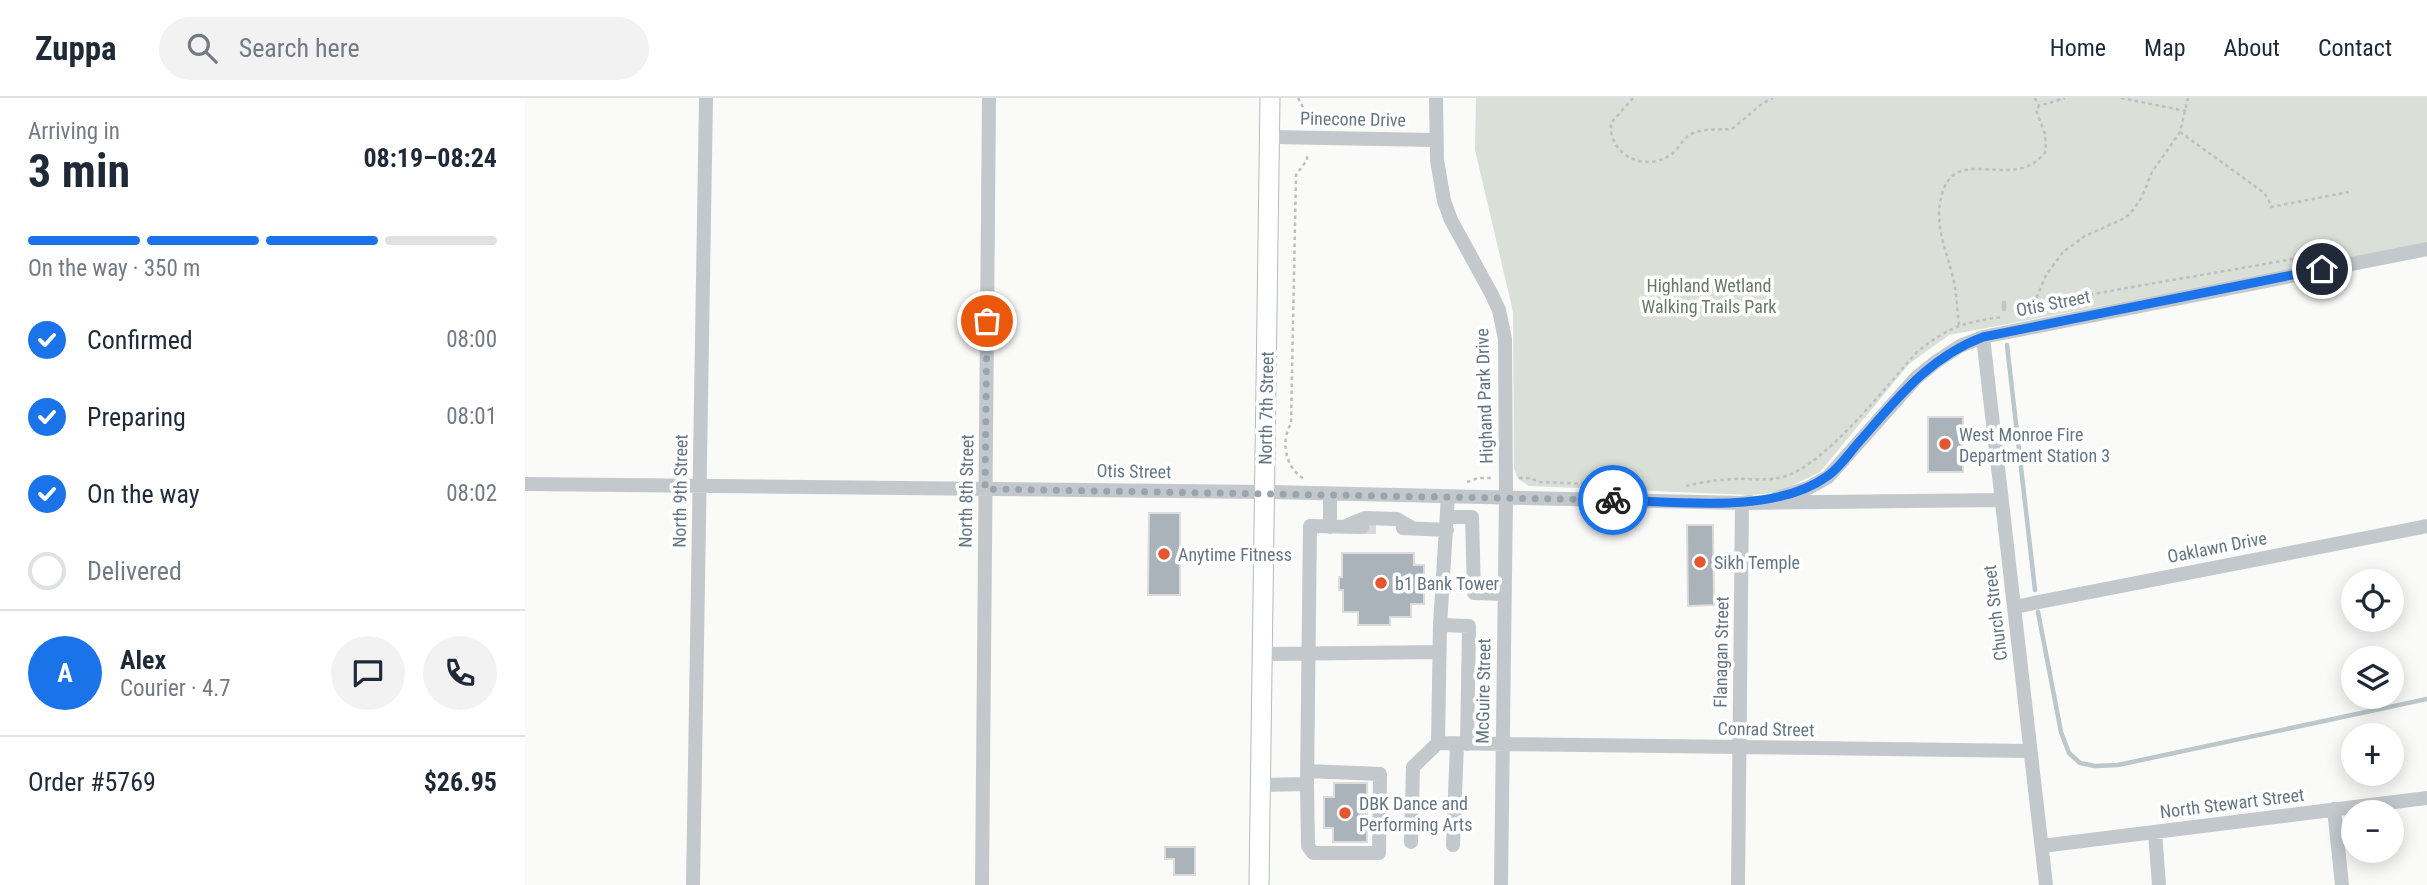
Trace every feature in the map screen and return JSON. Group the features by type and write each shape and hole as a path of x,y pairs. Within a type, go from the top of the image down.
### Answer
{"main road":[{"name":"North 7th Street","path":"1259,885 1270,98"}],"street":[{"name":"North 9th Street","path":"693,885 706,98"},
{"name":"North 8th Street","path":"982,885 989,98"},
{"name":"Highand Park Drive","path":"1436,98 1438,175 1444,201 1491,293 1503,324 1506,361 1506,497"},
{"name":"Pinecone Drive","path":"1270,137 1436,140"},
{"name":"Otis Street","path":"1742,503 1781,497 1808,488 1828,477 1916,378 1960,346 1983,337 2427,248"},
{"name":"Church Street","path":"1983,337 2046,885"},
{"name":"Otis Street","path":"525,484 1265,492 1742,503 2001,500"},
{"path":"1330,495 1336,527"},
{"path":"1411,842 1413,767 1438,743 1440,625 1448,496"},
{"name":"McGuire Street","path":"1501,885 1506,497"},
{"name":"Flanagan Street","path":"1738,885 1742,503"},
{"path":"1381,527 1412,528 1447,524 1472,517 1474,593 1504,594"},
{"path":"1336,527 1365,518 1398,519 1412,528"},
{"path":"1261,785 1307,778 1380,774 1379,853 1313,853 1308,846 1307,778 1310,526 1362,527"},
{"name":"Oaklawn Drive","path":"2014,607 2427,526"},
{"path":"1440,625 1469,626 1453,845"},
{"path":"1263,654 1439,652"},
{"name":"Conrad Street","path":"1438,743 2031,751"},
{"name":"North Stewart Street","path":"2042,846 2427,798"},
{"path":"2334,809 2341,885"},
{"path":"2155,832 2159,885"}],"path":[{"path":"1298,98 1308,122"},
{"path":"1633,98 1611,123 1611,137 1627,156 1643,162 1668,156 1692,134 1703,130 1732,129 1773,98"},
{"path":"1959,325 1954,282 1938,229 1943,191 1949,178 1961,170 1979,168 2014,171 2027,167 2042,157 2047,143 2036,114 2039,106 2035,98"},
{"path":"2039,106 2065,98"},
{"path":"2121,98 2186,111"},
{"path":"2033,306 2046,275 2063,252 2085,236 2125,218 2133,210 2142,197 2152,172 2180,132 2188,98"},
{"path":"2180,132 2263,192 2271,207 2349,192"},
{"path":"1307,149 1307,160 1296,175 1291,424 1286,431 1286,449 1293,471 1309,480"},
{"path":"2019,315 2033,306 2293,259"},
{"path":"1678,488 1735,479 1757,481 1785,477 1799,470 1831,446 1917,352 1938,336 1959,325 2010,316"},
{"path":"1461,482 1491,478"},
{"path":"1518,478 1530,478 1539,482 1598,484"}],"green space":[{"name":"Highland Wetland Walking Trails Park","path":"1476,98 2427,98 2427,245 1949,335 1909,364 1820,472 1777,493 1751,495 1529,486 1518,479 1514,469 1513,312 1475,150"}],"building":[{"name":"West Monroe Fire Department Station 3","path":"1928,417 1963,417 1963,472 1928,472"},
{"name":"Anytime Fitness","path":"1149,513 1180,513 1180,595 1148,595"},
{"path":"1687,525 1713,525 1714,605 1688,606"},
{"name":"b1 Bank Tower","path":"1342,553 1414,553 1414,565 1424,565 1424,604 1411,604 1411,617 1390,617 1390,625 1358,625 1358,612 1343,612 1343,590 1339,590"},
{"name":"DBK Dance and Performing Arts","path":"1334,783 1367,783 1367,842 1333,842 1333,828 1324,828 1324,797 1334,797"},
{"path":"1165,847 1195,847 1195,875 1174,875 1174,859 1165,859"}],"waterway":[{"path":"2004,303 2004,309"},
{"path":"2007,345 2035,590"},
{"path":"2038,612 2061,732 2069,753 2080,763 2095,766 2118,765 2427,699"}],"tunnel":[{"path":"1362,527 1381,527"}],"way so far":[{"path":"987,321 985,489 1613,500"}],"place":[{"name":"West Monroe Fire Department Station 3","path":"1945,444"},
{"name":"Anytime Fitness","path":"1164,554"},
{"name":"Sikh Temple","path":"1700,562"},
{"name":"b1 Bank Tower","path":"1381,583"},
{"name":"DBK Dance and Performing Arts","path":"1345,813"}],"route":[{"path":"1613,500 1742,503 1781,497 1808,488 1828,477 1916,378 1960,346 1983,337 2322,269"}]}
